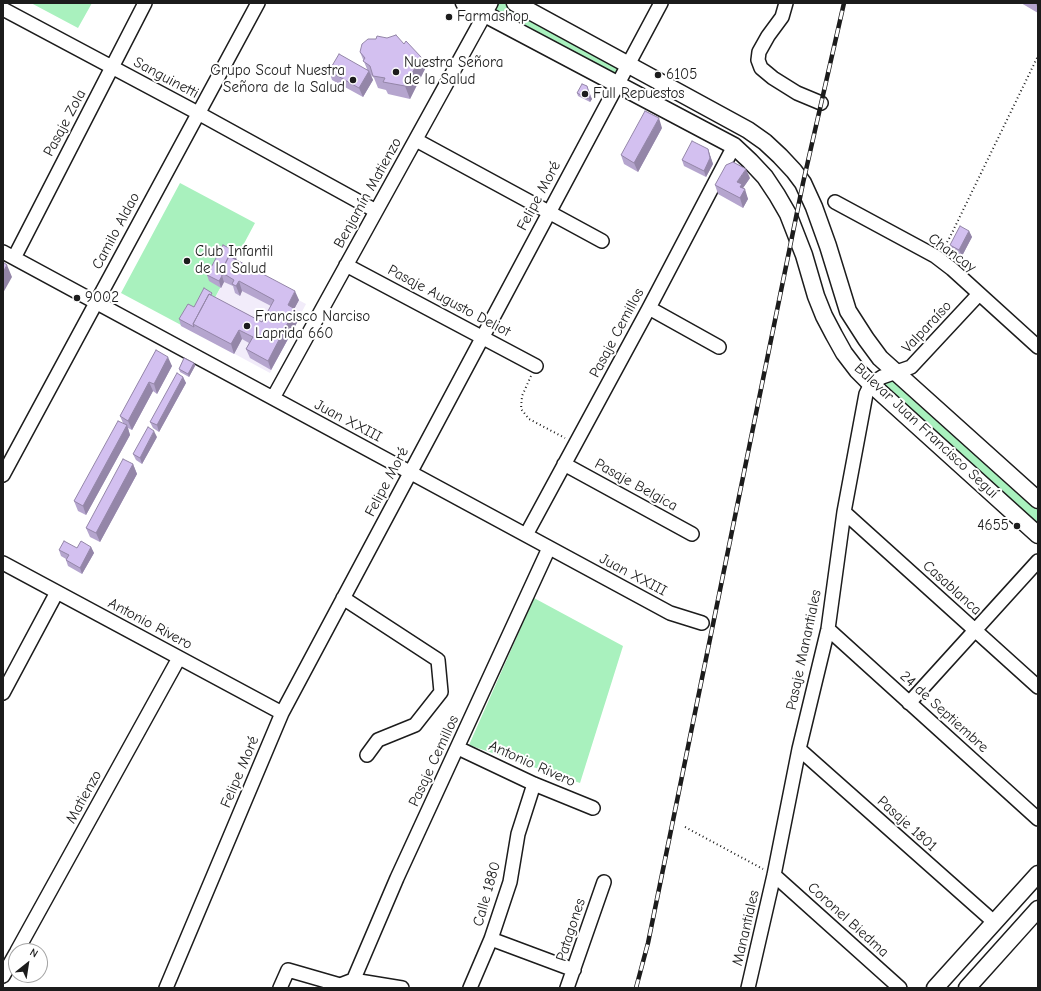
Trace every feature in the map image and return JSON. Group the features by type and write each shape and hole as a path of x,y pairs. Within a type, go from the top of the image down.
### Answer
{"main road":[{"name":"Bulevar Juan Francisco Seguí","path":"464,3 488,8 617,84 734,146 765,177 788,214 804,255 816,296 834,335 853,364 871,384 1038,535"},
{"name":"Bulevar Juan Francisco Seguí","path":"515,3 748,130 765,142 780,156 803,183 814,207 828,246 848,311 880,358 1038,500"},
{"path":"935,988 1038,874"},
{"path":"967,988 1038,909"}],"street":[{"name":"Pasaje Zola","path":"8,255 112,68 145,3"},
{"name":"Camilo Aldao","path":"3,475 258,3"},
{"name":"Felipe Moré","path":"166,988 282,713 661,3"},
{"path":"786,3 782,17 768,36 759,52 758,60 760,68 797,93 821,103"},
{"name":"Benjamín Matienzo","path":"273,398 488,8"},
{"name":"Sanguinetti","path":"3,9 198,113 376,211"},
{"path":"416,140 602,241"},
{"name":"Pasaje Cemillos","path":"526,535 649,308 734,146"},
{"name":"Chancay","path":"835,202 935,256 952,269 1038,347"},
{"name":"Juan XXIII","path":"8,255 670,613 702,623"},
{"name":"Pasaje Augusto Deliot","path":"346,264 536,366"},
{"name":"Valparaíso","path":"871,384 882,377 911,367 979,294"},
{"path":"649,308 719,347"},
{"name":"Pasaje Manantiales","path":"774,875 798,749 828,629 844,512 866,394 871,384"},
{"name":"Pasaje Belgica","path":"564,464 692,534"},
{"name":"Casablanca","path":"844,512 1038,687"},
{"name":"Pasaje Cemillos","path":"352,984 397,878 549,548"},
{"path":"909,703 1038,561"},
{"name":"Antonio Rivero","path":"3,563 282,713"},
{"path":"3,693 57,592"},
{"path":"343,598 438,660 441,692 415,725 378,740 367,755"},
{"name":"24 de Septiembre","path":"828,629 1038,819"},
{"name":"Matienzo","path":"21,943 179,658"},
{"name":"Antonio Rivero","path":"458,748 534,784 593,808"},
{"name":"Pasaje 1801","path":"798,749 994,922"},
{"name":"Calle 1880","path":"470,988 491,939 510,882 518,834 534,784"},
{"name":"Manantiales","path":"748,988 774,875"},
{"name":"Coronel Biedma","path":"774,875 900,988"},
{"name":"Patagones","path":"568,988 604,882"},
{"path":"491,939 574,970"},
{"name":"Matienzo","path":"3,976 8,967"},
{"path":"280,988 288,970 340,985 352,984 402,988"}],"path":[{"path":"935,256 942,250 950,237 1038,56"},
{"path":"536,366 522,396 521,409 529,419 575,444"},
{"path":"685,827 774,875"}],"shaded area":[{"name":"Francisco Narciso Laprida 660","path":"233,265 306,304 270,373 196,333"}],"green space":[{"path":"31,3 92,3 78,28"},
{"path":"464,3 515,3 628,64 617,84"},
{"name":"Club Infantil de la Salud","path":"180,183 255,223 196,333 121,293"},
{"path":"887,375 1038,500 1038,535 874,381"},
{"path":"534,598 623,646 580,783 469,745"}],"building":[{"name":"Nuestra Señora de la Salud","path":"396,35 404,44 406,41 421,57 405,86 383,82 385,78 373,76 370,66 363,61 365,58 360,52 362,44 368,39 376,39 377,36 387,38"},
{"path":"339,54 369,71 359,88 329,71"},
{"path":"582,84 587,86 590,96 589,99 577,93"},
{"path":"645,111 659,118 634,163 621,155"},
{"path":"692,141 708,149 710,158 704,171 682,160"},
{"path":"733,162 746,169 737,182 742,184 740,187 745,189 740,198 715,185 726,165"},
{"path":"960,226 969,231 959,250 950,245"},
{"path":"223,245 235,251 232,257 229,256 221,272 222,276 219,281 207,275"},
{"path":"229,256 295,291 288,305 295,309 268,361 246,349 253,337 239,330 231,344 193,324 209,294 262,322 274,300 239,281 236,286 232,284 234,280 221,272"},
{"path":"3,262 7,265 3,272"},
{"path":"204,288 212,293 211,295 209,294 193,324 194,327 179,319 188,304 194,307"},
{"path":"156,350 168,357 154,384 149,382 128,421 120,416"},
{"path":"184,358 194,363 188,374 179,369"},
{"path":"177,373 183,377 157,425 150,422"},
{"path":"118,421 127,425 83,506 74,501"},
{"path":"148,427 154,431 140,458 133,454"},
{"path":"123,459 133,464 96,533 86,528"},
{"path":"64,541 77,548 81,541 91,547 80,568 66,560 69,555 59,550"}],"railway":[{"path":"636,988 648,943 803,183 844,3"}],"place":[{"name":"Farmashop","path":"449,17"},
{"name":"Nuestra Señora de la Salud","path":"396,72"},
{"name":"6105","path":"658,75"},
{"name":"Grupo Scout Nuestra Señora de la Salud","path":"353,80"},
{"name":"Full Repuestos","path":"585,94"},
{"name":"Club Infantil de la Salud","path":"187,261"},
{"name":"9002","path":"77,298"},
{"name":"Francisco Narciso Laprida 660","path":"247,326"},
{"name":"4655","path":"1017,526"}]}
